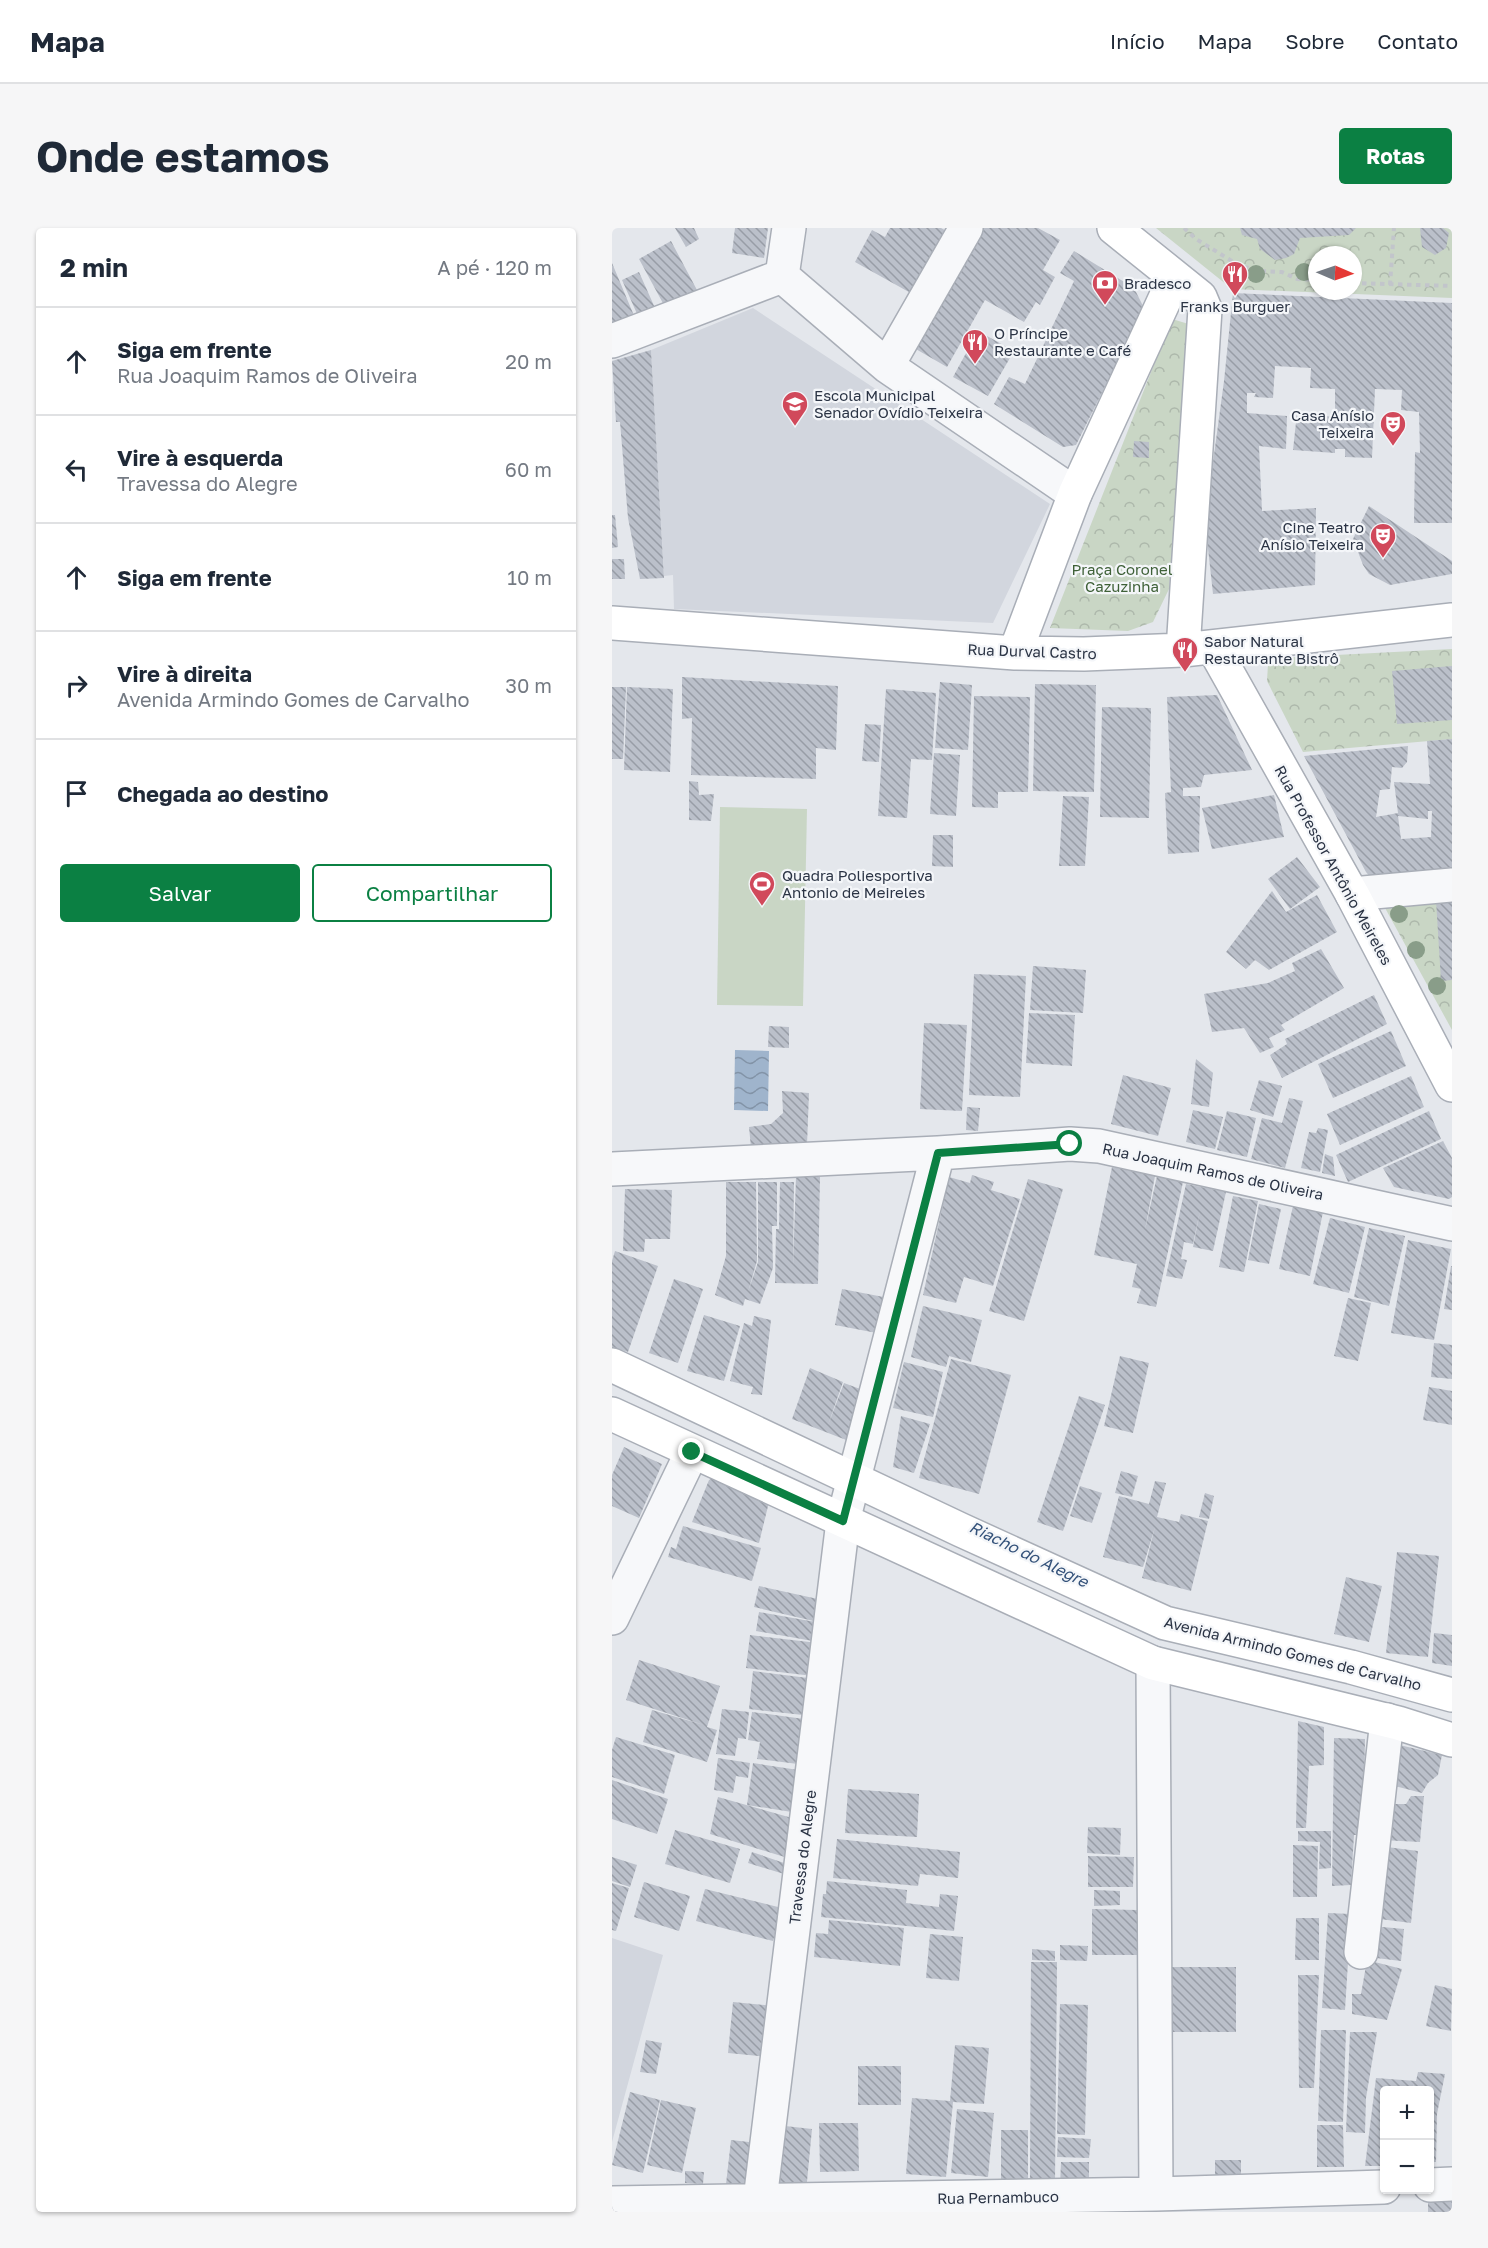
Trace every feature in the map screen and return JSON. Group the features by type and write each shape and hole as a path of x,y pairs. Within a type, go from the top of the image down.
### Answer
{"street":[{"path":"782,276 789,228"},
{"path":"887,366 966,228"},
{"path":"1114,228 1200,297 1205,309 1198,649"},
{"path":"612,341 782,276"},
{"path":"782,276 887,366 1075,494"},
{"path":"1015,653 1075,494 1175,277"},
{"name":"Rua Durval Castro","path":"612,623 1015,653 1084,654 1198,649 1452,620"},
{"name":"Rua Professor Antônio Meireles","path":"1198,649 1352,894 1452,1085"},
{"path":"1352,894 1452,885"},
{"name":"Rua Joaquim Ramos de Oliveira","path":"612,1169 1070,1144 1099,1146 1452,1224"},
{"path":"852,1481 938,1153"},
{"name":"Avenida Armindo Gomes de Carvalho","path":"612,1365 852,1481 1165,1623 1351,1666 1452,1695"},
{"path":"612,1414 692,1452 844,1518 1153,1662 1387,1720 1452,1740"},
{"path":"612,1618 692,1452"},
{"name":"Travessa do Alegre","path":"760,2200 844,1518 852,1481"},
{"path":"1153,1662 1156,2194"},
{"path":"1361,1952 1387,1720"},
{"path":"1434,2185 1452,2184"},
{"name":"Rua Pernambuco","path":"612,2203 1156,2194 1380,2187"}],"path":[{"path":"1184,228 1196,239 1240,266 1261,271 1282,272 1297,279 1308,280"},
{"path":"1390,285 1394,228"},
{"path":"1362,283 1452,286"}],"shaded area":[{"name":"Escola Municipal Senador Ovídio Teixeira","path":"753,308 1050,504 993,623 674,609 673,575 664,576 651,350"},
{"path":"612,1938 663,1955 612,2142"}],"green space":[{"path":"1156,228 1452,228 1452,298 1362,294 1362,246 1308,246 1308,292 1232,289"},
{"name":"Praça Coronel Cazuzinha","path":"1172,319 1192,325 1169,589 1153,622 1128,631 1050,628"},
{"path":"1452,649 1452,739 1303,752 1267,681 1268,664 1278,658"},
{"name":"Quadra Poliesportiva Antonio de Meireles","path":"720,807 807,809 803,1006 717,1005"},
{"path":"1452,893 1452,1030 1379,897"}],"water":[{"path":"735,1050 769,1051 768,1111 734,1110"}],"building":[{"path":"675,228 694,228 699,239 686,247"},
{"path":"735,228 768,228 764,258 732,253"},
{"path":"890,228 941,228 950,233 916,296 855,262 872,230 885,237"},
{"path":"983,228 1038,228 1060,240 1043,270 1055,277 1040,305 1036,302 1024,322 985,300 947,367 914,348"},
{"path":"1240,228 1356,228 1349,235 1300,238 1294,254 1275,260 1260,249 1257,239 1242,235"},
{"path":"1420,228 1443,228 1449,233 1446,248 1435,255 1422,247"},
{"path":"671,241 697,290 665,307 639,259"},
{"path":"1074,251 1134,288 1144,308 1076,445 1063,447 994,404 1009,377 1025,384 1074,281 1060,273"},
{"path":"612,263 635,318 612,328"},
{"path":"639,272 655,308 638,316 622,280"},
{"path":"1233,293 1308,296 1308,300 1362,299 1452,303 1452,523 1414,523 1415,452 1420,453 1419,412 1401,410 1402,390 1375,389 1372,458 1345,457 1345,449 1335,449 1335,453 1293,450 1297,413 1335,417 1335,389 1310,388 1311,368 1275,366 1273,398 1254,397 1256,393 1247,393 1247,413 1287,416 1286,449 1259,446 1262,511 1316,508 1315,585 1213,594 1205,521"},
{"path":"978,331 1014,351 988,396 953,377"},
{"path":"651,350 664,578 640,579 628,518 620,422 616,422 612,361"},
{"path":"1134,441 1149,442 1149,458 1133,457"},
{"path":"1369,506 1452,561 1452,574 1390,585 1369,574 1353,539"},
{"path":"612,515 615,515 618,547 612,548"},
{"path":"612,559 624,559 625,579 612,579"},
{"path":"1452,666 1452,720 1397,724 1392,671"},
{"path":"682,677 838,686 836,750 816,748 816,779 691,775 692,718 682,719"},
{"path":"940,682 972,685 968,750 935,748"},
{"path":"1035,684 1096,685 1094,792 1033,791"},
{"path":"612,687 626,687 623,759 612,759"},
{"path":"627,687 673,689 670,772 624,770"},
{"path":"886,689 936,693 932,760 911,759 907,818 878,816"},
{"path":"1217,695 1252,770 1204,775 1201,787 1183,788 1183,796 1200,796 1199,852 1168,854 1165,793 1171,792 1167,697"},
{"path":"974,696 1030,697 1028,792 998,792 998,808 972,807"},
{"path":"1102,707 1151,708 1149,818 1100,817"},
{"path":"865,724 881,725 879,762 862,761"},
{"path":"1452,739 1452,867 1371,878 1304,756 1408,746 1407,762 1402,768 1392,767 1390,789 1380,790 1376,817 1398,813 1394,782 1430,784 1427,741","holes":["1428,811 1432,811 1431,837 1401,839 1398,816 1428,819"]},
{"path":"934,753 960,755 956,816 930,814"},
{"path":"689,781 698,782 699,795 714,794 711,821 689,820"},
{"path":"1274,795 1284,837 1212,849 1202,808"},
{"path":"1063,796 1089,797 1085,866 1059,866"},
{"path":"933,835 953,835 953,867 932,866"},
{"path":"1297,857 1320,887 1290,909 1268,879"},
{"path":"1272,891 1286,912 1317,895 1337,932 1269,970 1255,960 1246,969 1226,952"},
{"path":"1452,899 1452,980 1441,981 1436,900"},
{"path":"1321,949 1344,988 1281,1025 1285,1030 1269,1038 1274,1047 1260,1053 1244,1028 1212,1032 1204,994 1268,983 1295,971 1292,963"},
{"path":"1033,966 1086,970 1083,1013 1030,1010"},
{"path":"974,974 1026,976 1020,1097 969,1095"},
{"path":"1374,995 1387,1024 1282,1078 1270,1055 1287,1044 1285,1039"},
{"path":"1029,1013 1075,1015 1072,1066 1026,1063"},
{"path":"924,1023 967,1025 962,1111 920,1109"},
{"path":"769,1026 789,1027 789,1048 768,1047"},
{"path":"1391,1031 1406,1066 1333,1098 1318,1064"},
{"path":"1196,1059 1213,1073 1209,1107 1191,1104"},
{"path":"1123,1075 1171,1088 1158,1136 1111,1124"},
{"path":"1411,1076 1424,1107 1340,1145 1327,1114"},
{"path":"1259,1080 1282,1086 1273,1117 1250,1110"},
{"path":"782,1091 809,1093 807,1145 751,1148 749,1127 771,1124 783,1113"},
{"path":"1289,1098 1303,1101 1285,1168 1251,1159 1262,1118 1282,1123"},
{"path":"967,1107 980,1108 978,1131 966,1130"},
{"path":"1193,1110 1223,1117 1215,1149 1186,1142"},
{"path":"1227,1111 1256,1118 1247,1157 1217,1150"},
{"path":"1429,1111 1441,1139 1348,1182 1336,1155"},
{"path":"1318,1128 1328,1130 1320,1172 1301,1168 1309,1132 1316,1133"},
{"path":"1443,1141 1452,1158 1452,1197 1449,1199 1394,1187 1383,1168"},
{"path":"1325,1154 1333,1157 1335,1176 1322,1173"},
{"path":"1112,1167 1155,1176 1145,1230 1157,1176 1183,1182 1156,1307 1137,1303 1141,1289 1132,1287 1137,1264 1094,1255"},
{"path":"972,1175 994,1182 991,1190 1020,1199 993,1286 964,1277 956,1303 923,1295 949,1177 970,1183"},
{"path":"796,1177 820,1177 818,1284 775,1283 780,1182 794,1182 793,1266"},
{"path":"1028,1179 1063,1189 1024,1321 989,1311"},
{"path":"726,1182 756,1182 757,1261 748,1292 758,1262 758,1182 777,1182 777,1226 772,1226 773,1268 760,1304 745,1299 743,1306 715,1295 726,1256"},
{"path":"1186,1184 1226,1192 1213,1251 1193,1247 1200,1211 1193,1244 1184,1242 1181,1259 1187,1260 1182,1279 1166,1276"},
{"path":"625,1189 672,1190 670,1239 645,1239 644,1252 623,1251"},
{"path":"1233,1196 1258,1201 1244,1272 1219,1267"},
{"path":"1259,1204 1281,1209 1269,1264 1248,1260"},
{"path":"1293,1206 1323,1212 1310,1276 1279,1269"},
{"path":"1330,1218 1365,1227 1349,1293 1313,1284"},
{"path":"1369,1228 1405,1236 1389,1306 1354,1297"},
{"path":"1408,1240 1451,1249 1434,1340 1391,1333"},
{"path":"615,1251 658,1266 628,1352 612,1347 612,1261"},
{"path":"1452,1266 1452,1310 1444,1309"},
{"path":"674,1279 703,1289 678,1363 649,1353"},
{"path":"842,1289 894,1299 887,1335 835,1325"},
{"path":"1348,1298 1371,1303 1358,1361 1334,1356"},
{"path":"923,1306 982,1320 971,1362 949,1356 946,1367 911,1357"},
{"path":"704,1315 740,1326 724,1381 687,1371"},
{"path":"754,1316 771,1320 762,1395 751,1394 753,1387 730,1381 744,1323 752,1326"},
{"path":"1434,1343 1452,1345 1452,1379 1431,1377"},
{"path":"1120,1356 1149,1363 1133,1433 1104,1426"},
{"path":"951,1359 1011,1375 979,1494 919,1478"},
{"path":"904,1362 943,1372 933,1417 893,1408"},
{"path":"810,1368 843,1382 828,1425 844,1383 871,1393 854,1443 792,1419"},
{"path":"1429,1387 1452,1391 1452,1425 1423,1420"},
{"path":"1079,1396 1105,1405 1063,1531 1037,1522"},
{"path":"901,1416 930,1424 914,1473 893,1467"},
{"path":"624,1447 662,1464 639,1518 612,1506 612,1475"},
{"path":"1121,1471 1138,1476 1132,1497 1115,1493"},
{"path":"719,1474 770,1498 759,1543 692,1522 709,1480"},
{"path":"1155,1481 1166,1483 1157,1517 1179,1522 1181,1514 1208,1521 1191,1591 1142,1578 1155,1527 1143,1567 1103,1557 1119,1496 1149,1504"},
{"path":"1080,1486 1102,1493 1092,1523 1070,1516"},
{"path":"1205,1493 1214,1496 1209,1519 1199,1517"},
{"path":"683,1526 761,1548 752,1581 668,1557 671,1547 676,1549"},
{"path":"1397,1552 1439,1556 1428,1657 1386,1653"},
{"path":"1346,1577 1382,1586 1369,1642 1334,1634"},
{"path":"759,1586 827,1601 822,1623 754,1607"},
{"path":"759,1612 827,1624 824,1643 756,1631"},
{"path":"1434,1633 1452,1635 1452,1666 1432,1663"},
{"path":"750,1635 818,1643 813,1676 746,1668"},
{"path":"639,1660 720,1686 707,1727 717,1730 707,1762 643,1742 652,1710 704,1725 626,1700"},
{"path":"753,1671 808,1678 803,1715 749,1709"},
{"path":"722,1709 749,1712 746,1739 738,1738 735,1756 716,1754"},
{"path":"752,1712 804,1719 798,1764 757,1759 760,1742 748,1740"},
{"path":"1298,1721 1324,1727 1324,1765 1309,1766 1306,1828 1296,1828"},
{"path":"616,1737 675,1755 664,1794 612,1777 612,1750"},
{"path":"1334,1738 1365,1739 1363,1835 1354,1835 1351,1885 1332,1886"},
{"path":"1391,1743 1442,1755 1438,1775 1428,1783 1422,1793 1387,1784"},
{"path":"718,1758 750,1763 748,1778 736,1776 733,1793 714,1790"},
{"path":"753,1763 805,1771 798,1813 747,1805"},
{"path":"612,1780 668,1799 657,1834 612,1819"},
{"path":"848,1789 919,1794 917,1837 845,1833"},
{"path":"1411,1796 1424,1796 1420,1842 1381,1840 1386,1804 1406,1804"},
{"path":"718,1797 792,1818 791,1859 710,1834"},
{"path":"1088,1827 1121,1828 1120,1855 1087,1853"},
{"path":"675,1830 740,1849 730,1883 665,1864"},
{"path":"1298,1831 1331,1831 1331,1868 1319,1869 1320,1842 1298,1841"},
{"path":"837,1839 960,1852 958,1878 920,1874 918,1886 833,1878"},
{"path":"1293,1845 1318,1846 1317,1897 1293,1897"},
{"path":"1379,1846 1418,1851 1411,1923 1372,1918"},
{"path":"752,1852 787,1864 784,1874 748,1863"},
{"path":"1088,1856 1134,1857 1133,1887 1088,1887"},
{"path":"612,1857 637,1865 630,1887 612,1881"},
{"path":"827,1881 907,1890 906,1903 939,1907 940,1894 958,1896 954,1931 821,1917 823,1894 826,1894"},
{"path":"644,1882 690,1896 679,1931 634,1917"},
{"path":"612,1883 629,1888 616,1931 612,1930"},
{"path":"705,1889 782,1908 773,1941 696,1921"},
{"path":"1094,1890 1120,1891 1120,1905 1094,1906"},
{"path":"1092,1909 1137,1910 1137,1955 1092,1955"},
{"path":"1328,1913 1351,1914 1345,2010 1322,2008"},
{"path":"1296,1918 1319,1918 1319,1960 1295,1960"},
{"path":"829,1920 904,1928 900,1966 814,1957 816,1933 828,1934"},
{"path":"1372,1926 1404,1929 1401,1961 1368,1957"},
{"path":"930,1934 963,1937 959,1981 926,1978"},
{"path":"1060,1945 1088,1946 1087,1961 1060,1960"},
{"path":"1032,1949 1055,1951 1055,1961 1032,1960"},
{"path":"1367,1960 1402,1969 1387,2020 1352,2014 1352,1994 1361,1994"},
{"path":"1031,1962 1057,1962 1055,2183 1030,2183"},
{"path":"1167,1967 1236,1967 1236,2032 1167,2032"},
{"path":"1298,1975 1319,1975 1314,2088 1299,2088"},
{"path":"1435,1985 1452,1989 1451,2031 1426,2026"},
{"path":"733,2002 774,2006 770,2057 728,2053"},
{"path":"1060,2004 1088,2005 1085,2135 1057,2134"},
{"path":"1321,2030 1346,2030 1343,2122 1318,2121"},
{"path":"1350,2032 1377,2032 1366,2098 1365,2133 1346,2132"},
{"path":"646,2040 662,2043 656,2074 640,2072"},
{"path":"955,2045 989,2048 984,2104 953,2102 946,2177 906,2174 912,2098 950,2101"},
{"path":"858,2066 901,2066 901,2105 858,2105"},
{"path":"1418,2072 1445,2074 1437,2114 1436,2162 1434,2162 1434,2086 1414,2086 1414,2084 1414,2086 1380,2086 1380,2166 1365,2166 1376,2078 1416,2081"},
{"path":"630,2092 660,2100 643,2173 612,2165"},
{"path":"661,2100 696,2108 682,2173 647,2165"},
{"path":"957,2109 994,2113 988,2177 951,2173"},
{"path":"819,2123 858,2123 859,2171 820,2172"},
{"path":"1317,2125 1343,2125 1344,2167 1317,2167"},
{"path":"785,2126 812,2129 806,2192 778,2190"},
{"path":"1001,2130 1028,2130 1028,2182 1001,2182"},
{"path":"1058,2137 1091,2139 1089,2158 1057,2157"},
{"path":"731,2140 758,2143 754,2187 726,2184"},
{"path":"1215,2160 1241,2160 1241,2177 1215,2177"},
{"path":"1061,2162 1089,2162 1089,2186 1060,2186"},
{"path":"685,2171 704,2172 703,2184 685,2183"},
{"path":"1428,2198 1452,2198 1452,2212 1428,2212"}],"place":[{"name":"Franks Burguer","path":"1235,297"},
{"name":"Bradesco","path":"1105,306"},
{"name":"O Príncipe Restaurante e Café","path":"975,365"},
{"name":"Escola Municipal Senador Ovídio Teixeira","path":"795,427"},
{"name":"Casa Anísio Teixeira","path":"1393,447"},
{"name":"Cine Teatro Anísio Teixeira","path":"1383,559"},
{"name":"Sabor Natural Restaurante Bistrô","path":"1185,673"},
{"name":"Quadra Poliesportiva Antonio de Meireles","path":"762,907"}],"route":[{"path":"692,1452 843,1521 938,1153 1070,1144"}],"water label":[{"name":"Riacho do Alegre","path":"1029,1554"}]}
